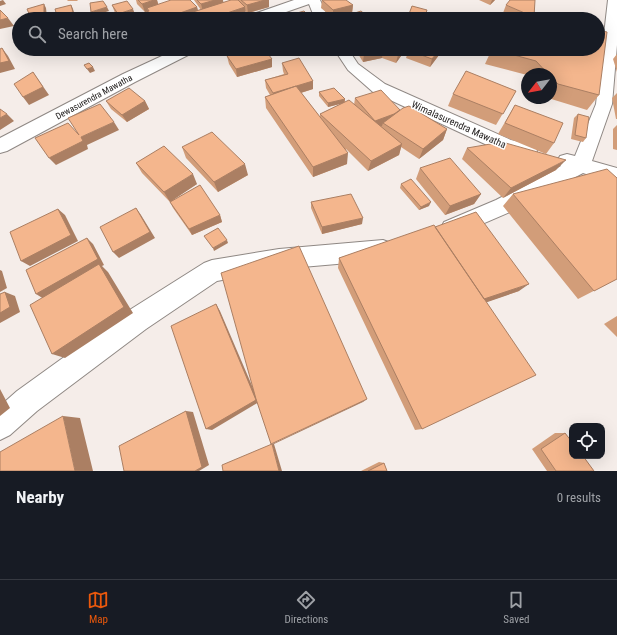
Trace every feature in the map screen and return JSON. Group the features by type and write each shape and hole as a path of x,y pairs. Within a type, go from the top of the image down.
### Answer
{"street":[{"path":"273,12 307,0"},
{"path":"314,0 319,12"},
{"path":"434,234 469,222 581,165 608,117 604,104 614,0"},
{"name":"Dewasurendra Mawatha","path":"0,146 129,78 175,56"},
{"name":"Wimalasurendra Mawatha","path":"346,56 354,67 379,88 507,146 617,176"},
{"path":"0,425 27,401 137,320 212,271 279,259 378,251 399,245"}],"building":[{"path":"138,0 154,0 142,4"},
{"path":"171,0 190,0 197,7 183,12 146,12 149,11 147,8"},
{"path":"197,0 215,0 201,4"},
{"path":"231,0 238,0 245,7 230,12 193,12"},
{"path":"241,0 265,0 247,5"},
{"path":"322,0 346,0 353,5 333,10"},
{"path":"510,0 535,0 534,12 522,12 506,5"},
{"path":"103,1 107,7 91,12 90,3"},
{"path":"127,1 133,9 124,12 117,12 112,5"},
{"path":"44,4 44,12 28,12 27,9"},
{"path":"71,5 73,12 56,12 55,9"},
{"path":"412,6 427,10 426,12 410,12"},
{"path":"0,10 8,18 0,20"},
{"path":"605,32 607,32 605,48"},
{"path":"2,48 9,61 0,63 0,49"},
{"path":"227,56 270,56 272,59 236,69"},
{"path":"424,56 434,56 432,59"},
{"path":"518,56 604,56 599,95 558,84 557,68 542,68 536,61"},
{"path":"299,58 313,81 273,93 265,80 288,74 282,63"},
{"path":"89,63 93,67 87,69 84,65"},
{"path":"466,71 516,91 503,114 453,94"},
{"path":"33,72 43,87 23,97 14,84"},
{"path":"296,86 348,153 313,167 265,97"},
{"path":"129,88 145,101 122,115 106,101"},
{"path":"334,88 345,99 328,103 319,92"},
{"path":"381,90 400,110 394,114 375,121 355,98"},
{"path":"349,100 402,144 371,161 320,114"},
{"path":"100,104 114,122 81,137 83,141 49,158 35,138 68,123 79,135 68,118"},
{"path":"515,105 563,123 554,143 505,123"},
{"path":"409,106 447,129 423,149 383,123 403,108"},
{"path":"0,109 7,114 0,118"},
{"path":"578,114 589,117 586,138 575,135"},
{"path":"212,132 245,164 214,182 182,147"},
{"path":"502,142 566,160 511,188 467,148"},
{"path":"164,146 193,174 164,192 136,163"},
{"path":"450,158 481,194 450,206 420,168"},
{"path":"607,169 617,178 617,279 594,291 513,194"},
{"path":"411,179 431,202 421,207 401,184"},
{"path":"200,185 220,215 189,229 170,202"},
{"path":"351,194 363,218 322,227 311,202"},
{"path":"136,208 150,232 113,252 100,227"},
{"path":"58,209 71,235 21,261 10,232"},
{"path":"476,212 529,284 484,299 435,227"},
{"path":"434,225 536,375 422,429 339,258"},
{"path":"218,228 227,240 213,248 204,236"},
{"path":"87,238 98,259 36,294 26,270"},
{"path":"299,246 367,399 271,444 256,399 221,273"},
{"path":"99,264 124,307 52,354 30,305"},
{"path":"5,292 10,307 0,313 0,294"},
{"path":"216,304 256,400 206,429 171,326"},
{"path":"186,411 202,467 195,471 124,471 119,446"},
{"path":"63,416 75,471 0,471 0,452"},
{"path":"565,433 569,438 569,459 585,459 594,471 556,471 541,449"},
{"path":"272,444 279,471 223,471 222,465"},
{"path":"384,463 387,471 368,471"}]}
